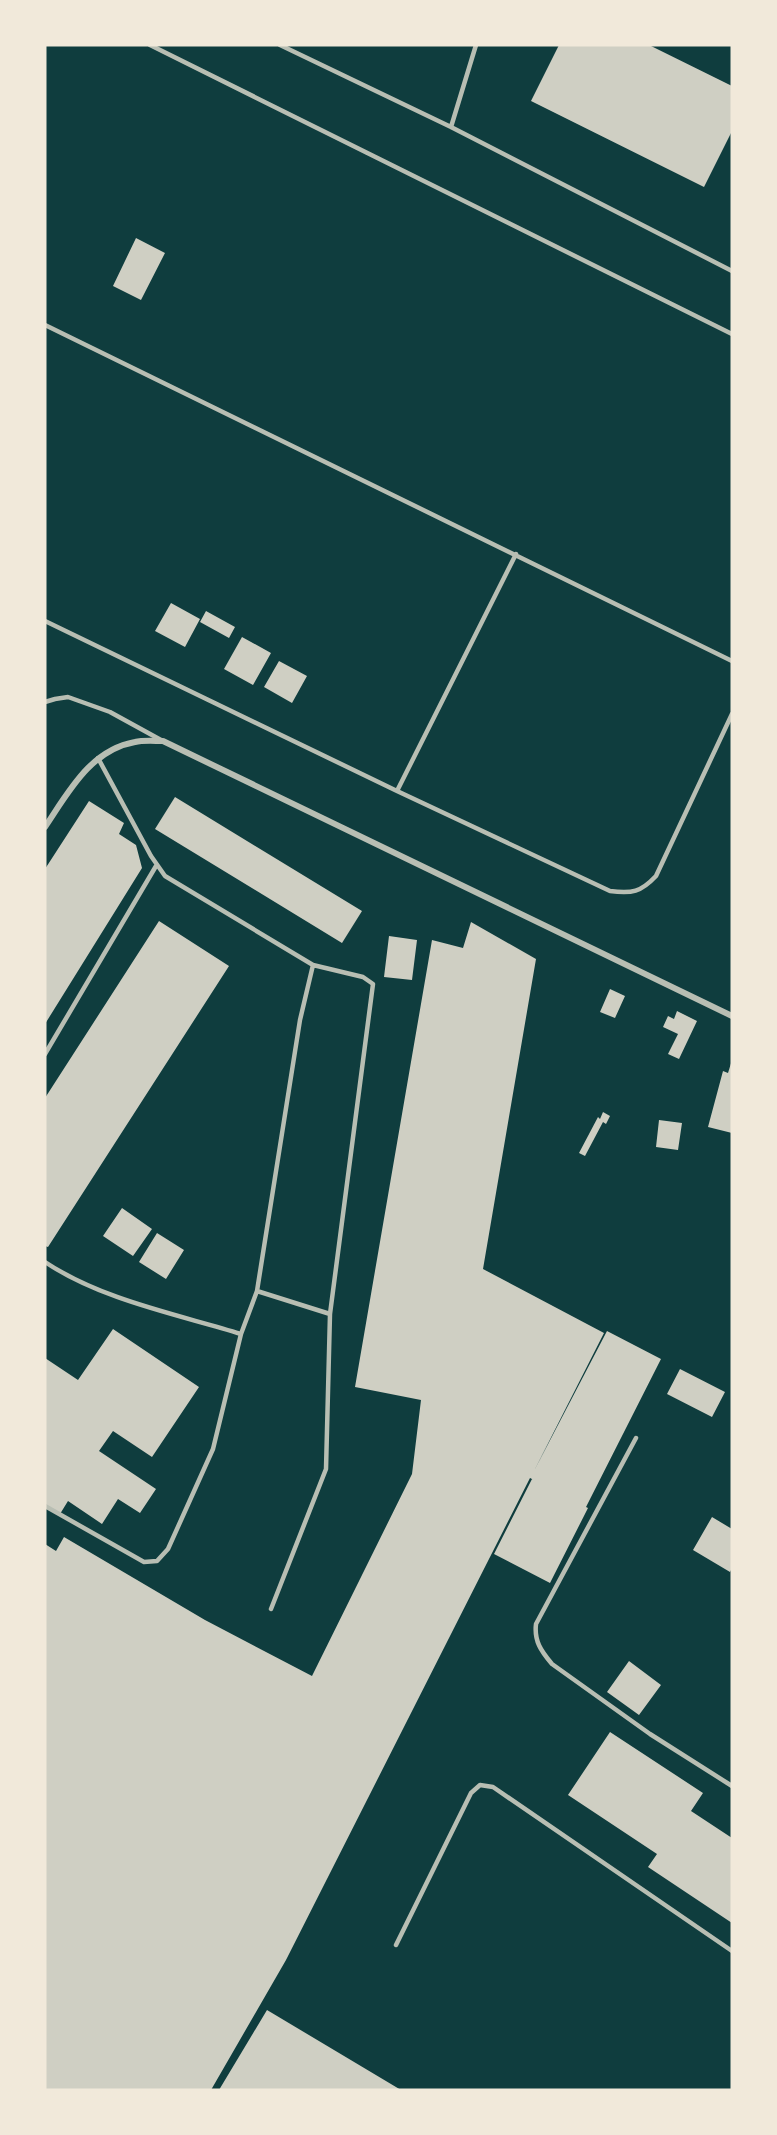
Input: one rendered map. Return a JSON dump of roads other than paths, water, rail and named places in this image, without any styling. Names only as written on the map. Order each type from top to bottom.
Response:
[{"type":"street","points":[[45,827],[81,775],[98,758],[116,748],[135,742],[163,741],[732,1016]]},
{"type":"lane","points":[[150,45],[732,334]]},
{"type":"lane","points":[[280,45],[451,128],[732,271]]},
{"type":"lane","points":[[451,128],[476,45]]},
{"type":"lane","points":[[45,325],[732,661]]},
{"type":"lane","points":[[398,791],[516,554]]},
{"type":"lane","points":[[45,621],[610,891],[629,894],[646,887],[656,876],[732,714]]},
{"type":"lane","points":[[45,702],[68,697],[110,712],[163,741]]},
{"type":"lane","points":[[98,758],[156,866],[165,876],[313,965],[363,977],[372,984],[330,1314],[326,1469],[271,1609]]},
{"type":"lane","points":[[45,1054],[156,866]]},
{"type":"lane","points":[[45,1506],[144,1562],[157,1561],[168,1549],[213,1449],[241,1334],[257,1291],[300,1020],[313,965]]},
{"type":"lane","points":[[45,1262],[98,1291],[241,1334]]},
{"type":"lane","points":[[257,1291],[330,1314]]},
{"type":"lane","points":[[636,1438],[536,1624],[534,1636],[540,1650],[552,1664],[650,1734],[732,1786]]},
{"type":"lane","points":[[396,1945],[471,1793],[480,1785],[493,1787],[732,1951]]}]
